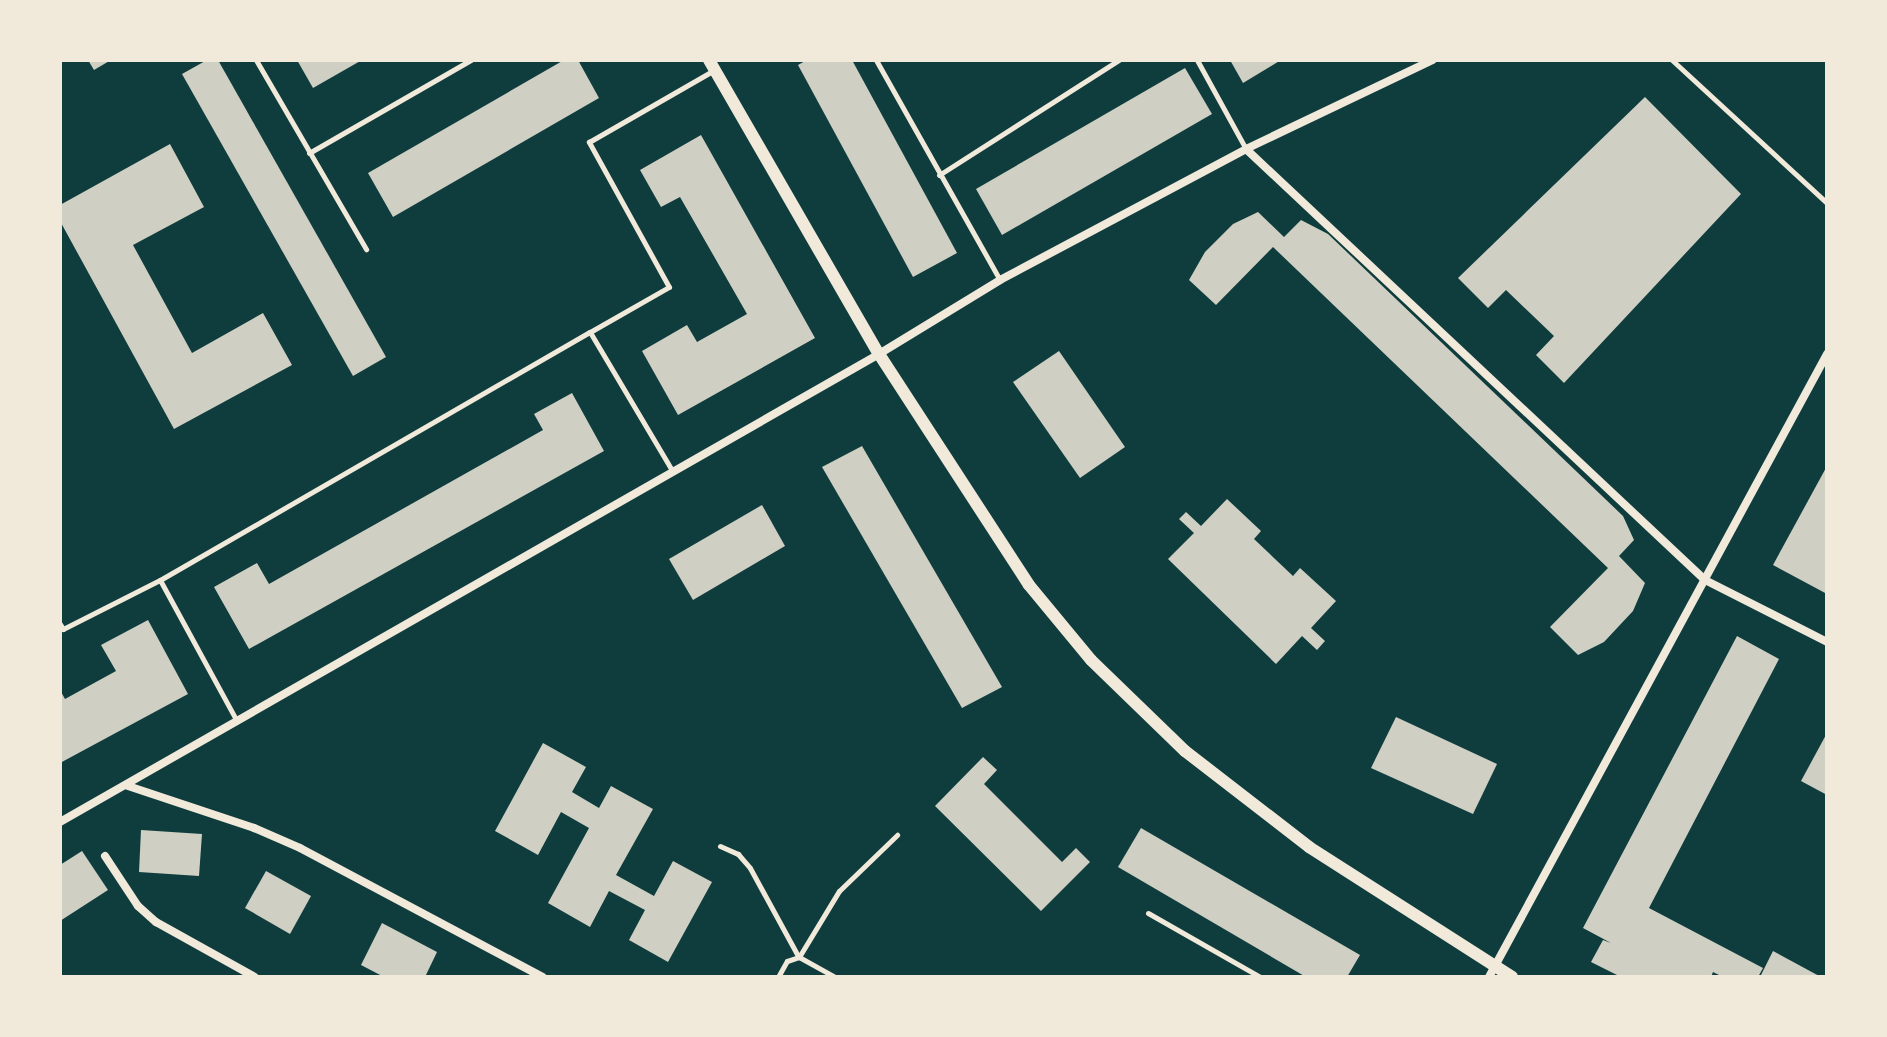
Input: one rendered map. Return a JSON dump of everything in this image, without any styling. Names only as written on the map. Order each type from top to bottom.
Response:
[{"type":"street","points":[[60,822],[128,786],[879,354],[1000,280],[1246,149],[1433,60]]},
{"type":"street","points":[[712,65],[879,354],[1029,585],[1091,660],[1185,751],[1309,847],[1492,972],[1512,977]]},
{"type":"street","points":[[1246,149],[1705,580],[1827,642]]},
{"type":"street","points":[[1492,972],[1827,354]]},
{"type":"street","points":[[128,786],[254,828],[300,848],[543,977]]},
{"type":"street","points":[[105,856],[138,906],[156,922],[255,977]]},
{"type":"lane","points":[[256,60],[366,249]]},
{"type":"lane","points":[[309,153],[471,60]]},
{"type":"lane","points":[[876,60],[1000,280]]},
{"type":"lane","points":[[939,175],[1119,60]]},
{"type":"lane","points":[[1197,60],[1246,149]]},
{"type":"lane","points":[[1672,60],[1827,203]]},
{"type":"lane","points":[[60,624],[63,629],[160,580],[669,287],[589,142],[712,65]]},
{"type":"lane","points":[[590,332],[673,472]]},
{"type":"lane","points":[[160,580],[238,722]]},
{"type":"lane","points":[[778,977],[787,961],[799,957],[839,891],[897,835]]},
{"type":"lane","points":[[720,846],[738,854],[750,868],[799,957],[835,977]]},
{"type":"lane","points":[[1148,913],[1260,977]]},
{"type":"building","points":[[88,60],[111,60],[94,70]]},
{"type":"building","points":[[207,60],[218,60],[386,357],[353,376],[182,74]]},
{"type":"building","points":[[297,60],[362,60],[313,88]]},
{"type":"building","points":[[564,60],[578,60],[599,98],[393,217],[368,173]]},
{"type":"building","points":[[807,60],[852,60],[957,253],[913,277],[798,65]]},
{"type":"building","points":[[1230,60],[1281,60],[1243,83]]},
{"type":"building","points":[[1185,68],[1212,114],[1002,235],[976,189]]},
{"type":"building","points":[[1645,97],[1741,194],[1564,383],[1536,355],[1554,336],[1506,290],[1488,308],[1458,278]]},
{"type":"building","points":[[701,135],[815,338],[678,415],[642,351],[687,325],[697,342],[747,314],[680,197],[661,207],[640,170]]},
{"type":"building","points":[[170,144],[204,207],[133,245],[192,353],[263,313],[292,365],[174,429],[60,221],[60,205]]},
{"type":"building","points":[[1258,212],[1284,237],[1301,220],[1328,234],[1623,516],[1634,540],[1619,556],[1645,583],[1633,611],[1604,642],[1578,655],[1550,627],[1608,568],[1273,247],[1216,305],[1189,280],[1205,252],[1233,224]]},
{"type":"building","points":[[1059,351],[1125,447],[1080,478],[1013,382]]},
{"type":"building","points":[[572,393],[604,451],[249,649],[214,587],[257,563],[269,584],[543,430],[534,414]]},
{"type":"building","points":[[862,446],[1002,687],[962,708],[822,467]]},
{"type":"building","points":[[1827,466],[1827,594],[1773,565]]},
{"type":"building","points":[[1227,499],[1261,531],[1254,539],[1293,576],[1300,568],[1336,601],[1311,628],[1325,641],[1317,650],[1302,636],[1276,664],[1168,559],[1194,533],[1179,519],[1186,512],[1201,526]]},
{"type":"building","points":[[762,505],[785,546],[693,600],[669,559]]},
{"type":"building","points":[[148,620],[188,694],[60,763],[60,690],[65,699],[116,671],[101,645]]},
{"type":"building","points":[[1737,636],[1779,659],[1649,908],[1763,968],[1758,977],[1723,977],[1713,972],[1711,977],[1621,977],[1591,962],[1603,940],[1611,943],[1583,928]]},
{"type":"building","points":[[1396,717],[1497,764],[1473,814],[1371,768]]},
{"type":"building","points":[[1827,733],[1827,795],[1801,781]]},
{"type":"building","points":[[543,743],[586,767],[572,792],[599,808],[611,786],[653,809],[616,875],[654,896],[673,861],[712,882],[668,962],[629,940],[645,910],[609,891],[590,927],[548,903],[589,828],[561,812],[538,855],[495,831]]},
{"type":"building","points":[[983,757],[997,770],[984,784],[1062,862],[1076,848],[1090,862],[1041,911],[935,806]]},
{"type":"building","points":[[1141,828],[1360,955],[1347,977],[1306,977],[1118,867]]},
{"type":"building","points":[[141,830],[202,834],[199,876],[139,872]]},
{"type":"building","points":[[82,851],[108,890],[60,921],[60,865]]},
{"type":"building","points":[[266,871],[311,896],[290,934],[245,908]]},
{"type":"building","points":[[382,923],[437,952],[425,977],[384,977],[361,965]]},
{"type":"building","points":[[1773,951],[1821,977],[1760,977]]}]
